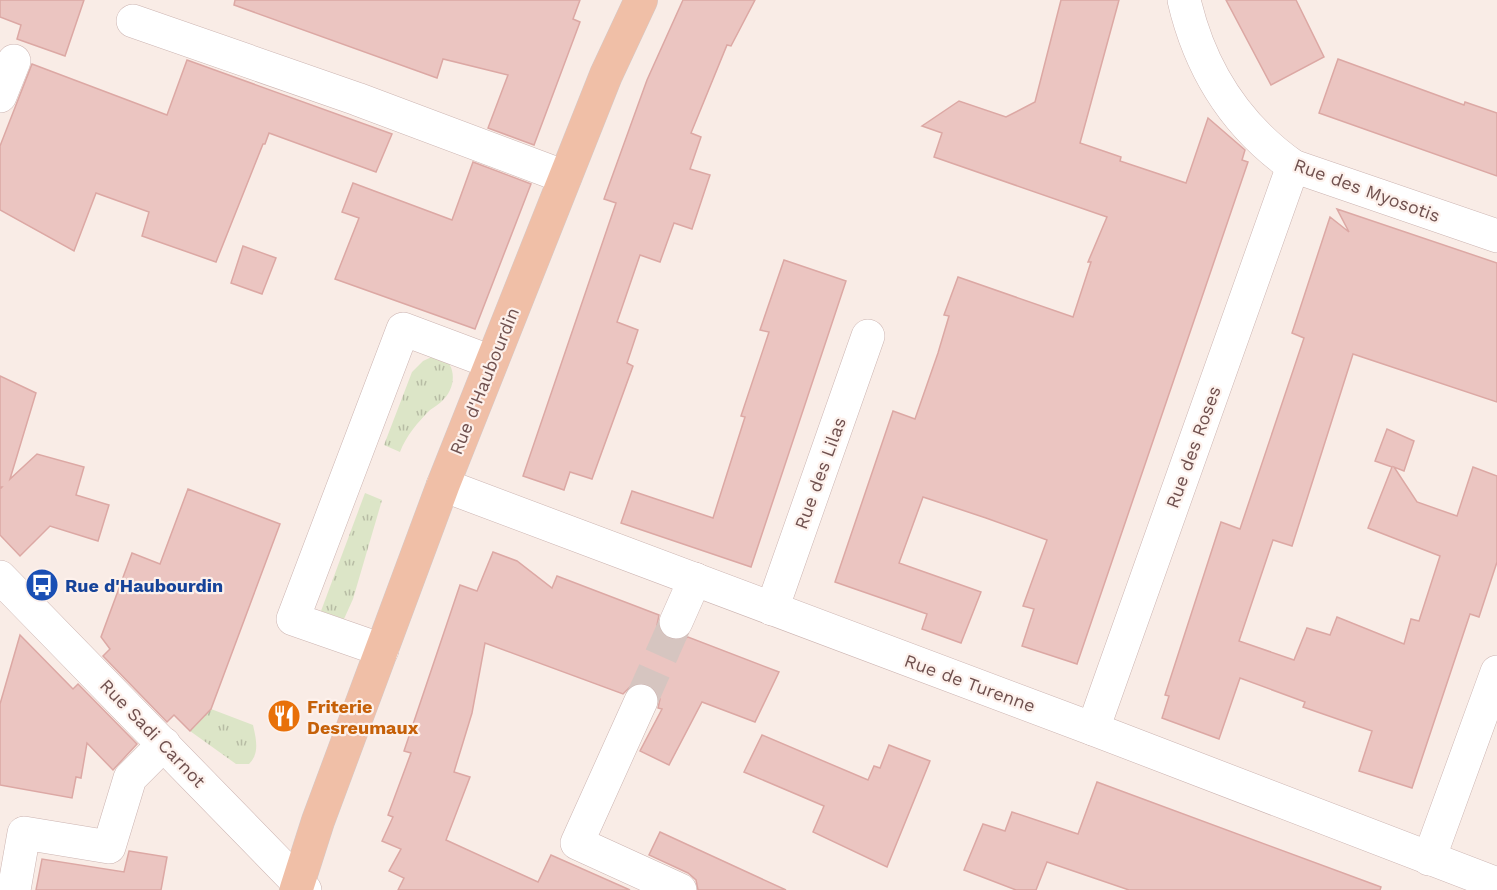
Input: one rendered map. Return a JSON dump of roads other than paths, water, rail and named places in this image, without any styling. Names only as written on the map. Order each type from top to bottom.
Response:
[{"type":"main road","name":"Rue d'Haubourdin","points":[[299,888],[318,821],[443,484],[606,75],[641,0]]},
{"type":"street","name":"Rue des Myosotis","points":[[1184,0],[1198,46],[1226,99],[1262,142],[1293,166],[1497,236]]},
{"type":"street","points":[[133,21],[347,95],[565,177]]},
{"type":"street","points":[[0,96],[14,61]]},
{"type":"street","name":"Rue des Roses","points":[[1093,729],[1293,166]]},
{"type":"street","points":[[382,650],[293,619],[297,608],[403,329],[491,362]]},
{"type":"street","name":"Rue des Lilas","points":[[772,609],[868,336]]},
{"type":"street","name":"Rue de Turenne","points":[[443,484],[1497,884]]},
{"type":"street","name":"Rue Sadi Carnot","points":[[0,577],[164,744],[299,888]]},
{"type":"street","points":[[676,622],[695,579]]},
{"type":"street","points":[[1429,859],[1497,672]]},
{"type":"street","points":[[641,701],[577,843],[680,890]]},
{"type":"street","points":[[14,890],[24,834],[109,847],[130,778],[164,744]]},
{"type":"tunnel","points":[[641,701],[676,622]]},
{"type":"place","name":"Rue d'Haubourdin","points":[[42,585]]},
{"type":"place","name":"Friterie Desreumaux","points":[[284,716]]}]
